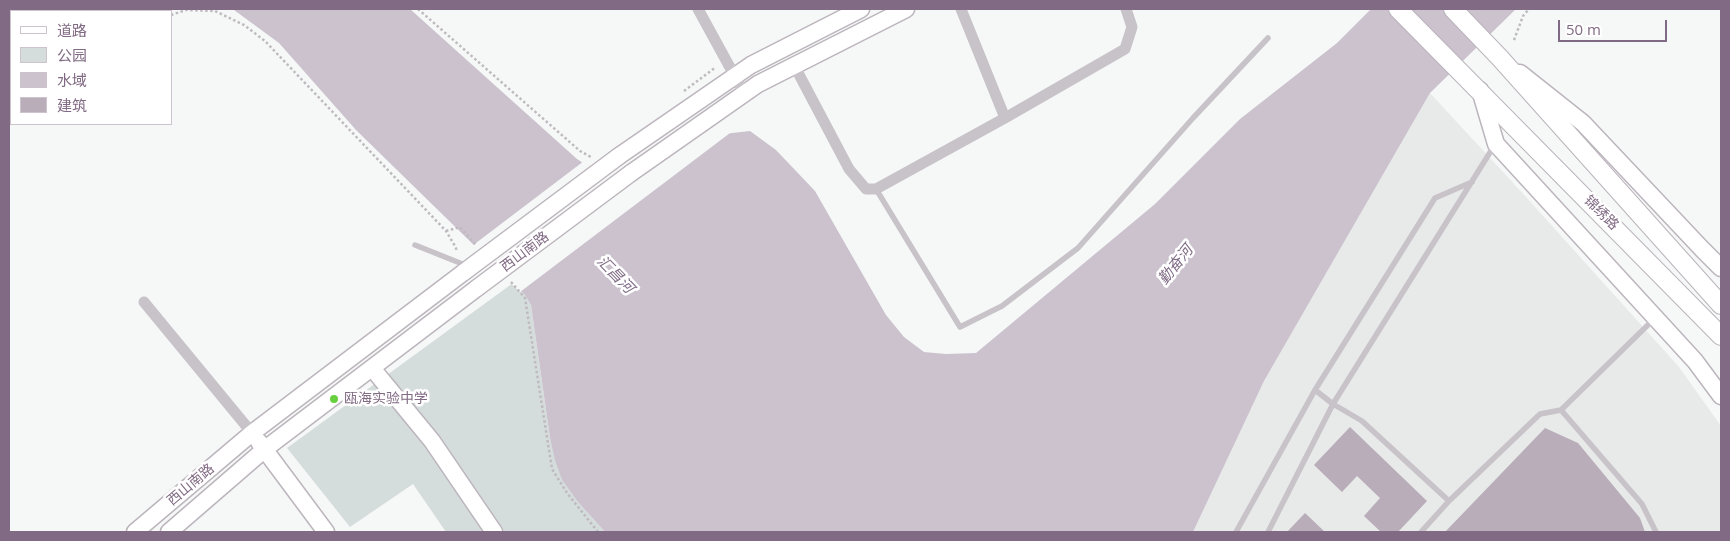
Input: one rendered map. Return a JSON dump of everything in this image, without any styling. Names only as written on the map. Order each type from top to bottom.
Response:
[{"type":"main road","name":"西山南路","points":[[135,532],[252,433],[462,267],[751,66],[861,9]]},
{"type":"main road","name":"西山南路","points":[[169,532],[265,449],[632,173],[758,84],[906,9]]},
{"type":"main road","name":"锦绣路","points":[[1398,9],[1721,336]]},
{"type":"main road","name":"锦绣路","points":[[1453,9],[1500,58],[1721,305]]},
{"type":"main road","points":[[1500,58],[1584,123],[1721,268]]},
{"type":"main road","points":[[1480,90],[1496,144],[1694,361],[1721,396]]},
{"type":"main road","points":[[372,368],[432,441],[494,532]]},
{"type":"main road","points":[[252,433],[326,532]]},
{"type":"street","points":[[698,9],[744,94]]},
{"type":"street","points":[[961,9],[1005,118]]},
{"type":"street","points":[[794,65],[849,169],[866,189],[876,189],[1125,49],[1132,28],[1126,9]]},
{"type":"street","points":[[144,302],[252,433]]},
{"type":"lane","points":[[876,189],[960,327],[1002,306],[1078,248],[1192,118],[1268,38]]},
{"type":"lane","points":[[1268,532],[1333,404],[1496,144]]},
{"type":"lane","points":[[1236,532],[1315,390],[1435,198],[1472,182]]},
{"type":"lane","points":[[415,245],[462,267]]},
{"type":"lane","points":[[1421,532],[1450,501],[1540,414],[1562,410],[1655,318]]},
{"type":"lane","points":[[1315,390],[1333,404],[1362,421],[1450,501]]},
{"type":"lane","points":[[1562,410],[1642,504],[1656,532]]},
{"type":"path","points":[[418,9],[580,151],[595,159]]},
{"type":"path","points":[[1514,40],[1523,16],[1529,9]]},
{"type":"path","points":[[172,15],[186,10],[215,11],[244,25],[265,41],[446,231],[455,246],[462,267]]},
{"type":"path","points":[[679,95],[725,60]]},
{"type":"path","points":[[446,231],[460,227],[480,248]]},
{"type":"path","points":[[506,277],[525,298],[552,469],[567,494],[598,532]]},
{"type":"shaded area","points":[[1430,93],[1679,367],[1721,426],[1721,532],[1193,532],[1264,381]]},
{"type":"green space","points":[[513,283],[525,295],[531,305],[550,438],[562,480],[577,501],[605,532],[446,532],[413,484],[350,527],[287,448]]},
{"type":"water","points":[[9,9],[169,9],[10,10],[9,60]]},
{"type":"water","points":[[230,9],[410,9],[577,159],[606,178],[629,182],[660,176],[723,134],[750,131],[776,150],[815,191],[886,315],[904,337],[924,352],[946,354],[976,353],[1155,204],[1240,119],[1337,43],[1371,9],[1516,9],[1430,93],[1264,381],[1193,532],[605,532],[577,501],[562,480],[555,460],[550,438],[531,305],[525,295],[356,130],[279,43]]},
{"type":"pier","points":[[734,130],[520,292],[472,246],[584,161],[607,175],[629,180],[659,173],[687,152],[722,132]]},
{"type":"building","points":[[1350,427],[1427,501],[1398,532],[1381,532],[1364,516],[1380,498],[1357,476],[1342,492],[1314,465]]},
{"type":"building","points":[[1545,428],[1578,443],[1640,518],[1645,532],[1445,532]]},
{"type":"building","points":[[1305,513],[1325,532],[1287,532]]},
{"type":"place","name":"瓯海实验中学","points":[[334,399]]},
{"type":"water label","name":"勤奋河","points":[[1176,265]]},
{"type":"water label","name":"汇昌河","points":[[615,275]]}]
